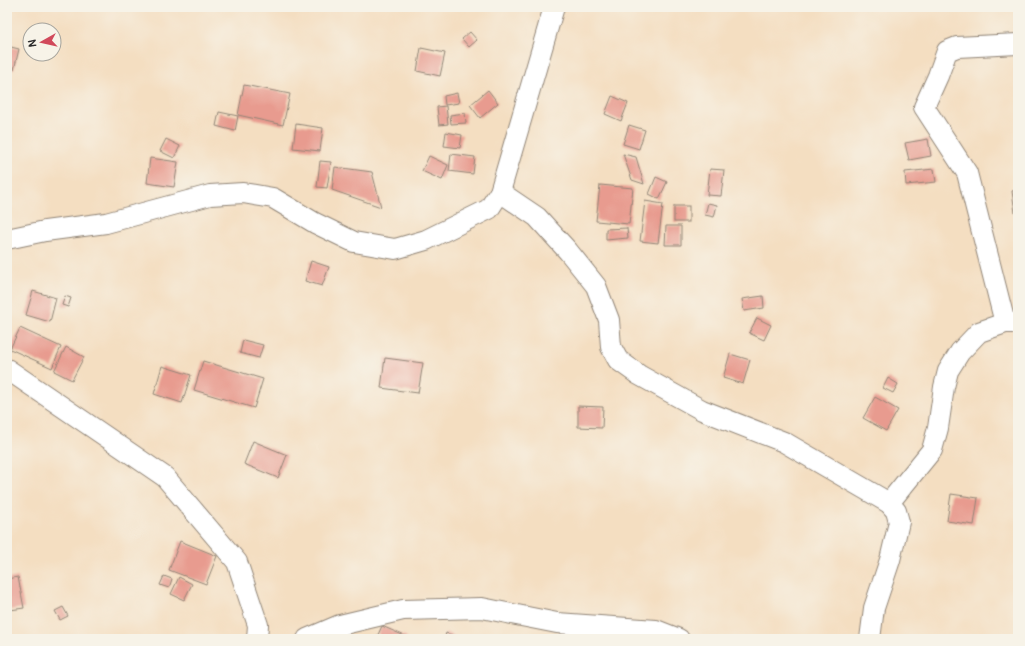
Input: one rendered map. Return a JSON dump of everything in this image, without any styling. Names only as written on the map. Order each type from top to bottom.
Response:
[{"type":"street","points":[[7,239],[45,231],[106,223],[210,195],[243,193],[273,198],[315,223],[354,242],[395,249],[426,240],[489,209],[500,192],[554,7]]},
{"type":"street","points":[[889,503],[932,450],[938,428],[948,371],[960,352],[979,332],[1011,323],[967,173],[924,107],[947,51],[957,47],[1018,44]]},
{"type":"street","points":[[500,192],[537,217],[568,251],[596,286],[609,320],[611,347],[618,360],[638,375],[702,410],[784,442],[889,503],[896,511],[899,522],[890,560],[874,608],[870,639]]},
{"type":"street","points":[[7,369],[165,477],[237,562],[258,625],[257,639]]},
{"type":"street","points":[[307,639],[340,625],[403,610],[482,608],[557,623],[656,630],[679,639]]},
{"type":"building","points":[[470,32],[477,40],[469,47],[462,39]]},
{"type":"building","points":[[7,46],[19,49],[14,70],[7,68]]},
{"type":"building","points":[[421,48],[445,53],[440,76],[417,71]]},
{"type":"building","points":[[244,85],[290,94],[283,125],[238,115]]},
{"type":"building","points":[[488,90],[498,103],[480,118],[470,105]]},
{"type":"building","points":[[457,93],[459,103],[445,105],[444,96]]},
{"type":"building","points":[[612,96],[628,103],[621,121],[605,114]]},
{"type":"building","points":[[446,106],[448,124],[439,125],[437,107]]},
{"type":"building","points":[[219,112],[238,116],[235,131],[216,126]]},
{"type":"building","points":[[465,113],[466,123],[451,124],[450,115]]},
{"type":"building","points":[[296,124],[323,128],[320,151],[293,148]]},
{"type":"building","points":[[629,125],[645,130],[639,149],[623,144]]},
{"type":"building","points":[[446,132],[462,135],[460,148],[444,146]]},
{"type":"building","points":[[166,139],[180,146],[174,158],[160,151]]},
{"type":"building","points":[[928,139],[931,156],[909,160],[905,143]]},
{"type":"building","points":[[451,154],[475,157],[473,174],[449,171]]},
{"type":"building","points":[[623,154],[636,157],[644,184],[632,180]]},
{"type":"building","points":[[429,156],[448,165],[442,180],[422,171]]},
{"type":"building","points":[[150,158],[178,162],[174,187],[147,183]]},
{"type":"building","points":[[320,161],[331,162],[327,188],[317,187]]},
{"type":"building","points":[[335,167],[372,172],[381,207],[332,190]]},
{"type":"building","points":[[710,169],[724,170],[721,196],[707,195]]},
{"type":"building","points":[[934,169],[936,182],[906,185],[905,172]]},
{"type":"building","points":[[656,177],[667,182],[659,199],[649,194]]},
{"type":"building","points":[[600,185],[633,188],[629,224],[596,221]]},
{"type":"building","points":[[1018,189],[1018,212],[1015,213],[1012,191]]},
{"type":"building","points":[[645,201],[663,204],[658,243],[640,241]]},
{"type":"building","points":[[708,203],[717,205],[714,217],[705,215]]},
{"type":"building","points":[[674,206],[689,206],[689,222],[674,222]]},
{"type":"building","points":[[666,226],[681,226],[681,245],[665,245]]},
{"type":"building","points":[[627,228],[628,238],[606,240],[606,229]]},
{"type":"building","points":[[311,261],[329,267],[322,286],[305,281]]},
{"type":"building","points":[[33,291],[56,298],[50,322],[26,315]]},
{"type":"building","points":[[65,296],[71,298],[68,307],[62,305]]},
{"type":"building","points":[[763,296],[764,308],[744,311],[742,299]]},
{"type":"building","points":[[757,318],[771,325],[764,340],[749,333]]},
{"type":"building","points":[[20,328],[61,347],[52,368],[10,349]]},
{"type":"building","points":[[243,340],[263,345],[259,358],[240,353]]},
{"type":"building","points":[[66,347],[84,357],[72,380],[54,371]]},
{"type":"building","points":[[730,354],[750,360],[743,384],[723,378]]},
{"type":"building","points":[[385,358],[423,363],[418,393],[381,388]]},
{"type":"building","points":[[203,361],[263,379],[254,408],[194,390]]},
{"type":"building","points":[[162,366],[191,375],[182,403],[154,394]]},
{"type":"building","points":[[888,378],[898,384],[893,393],[883,388]]},
{"type":"building","points":[[875,397],[898,410],[886,431],[863,418]]},
{"type":"building","points":[[578,406],[603,407],[602,428],[578,427]]},
{"type":"building","points":[[253,441],[287,455],[278,478],[244,464]]},
{"type":"building","points":[[951,494],[978,498],[974,525],[947,521]]},
{"type":"building","points":[[180,541],[217,556],[206,584],[169,570]]},
{"type":"building","points":[[164,576],[172,579],[169,588],[160,585]]},
{"type":"building","points":[[18,577],[24,608],[10,610],[7,579]]},
{"type":"building","points":[[179,577],[192,584],[184,600],[171,594]]},
{"type":"building","points":[[63,607],[68,616],[60,620],[55,611]]},
{"type":"building","points":[[382,626],[407,637],[406,639],[376,639]]},
{"type":"building","points":[[446,633],[462,639],[444,639]]}]
